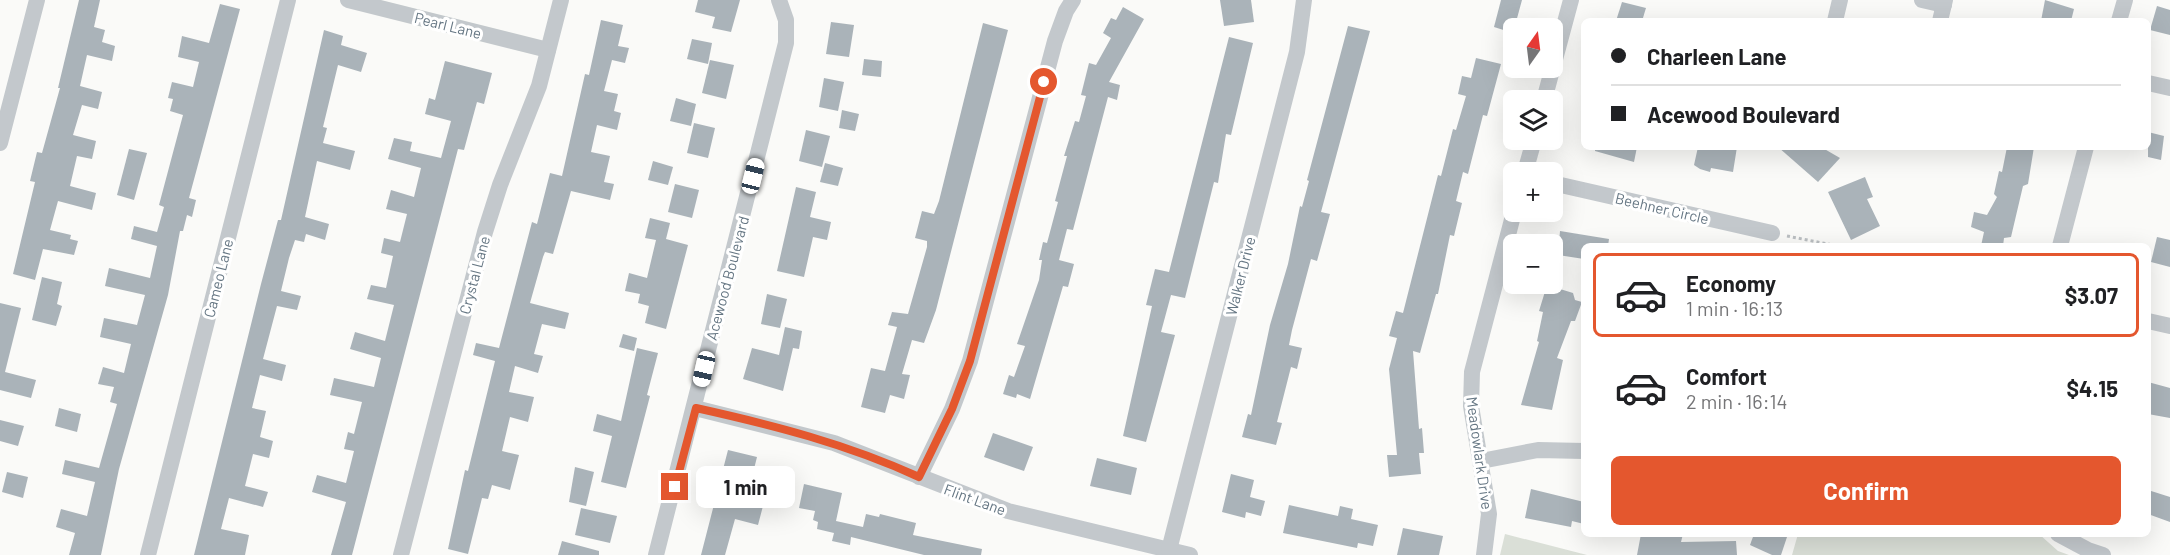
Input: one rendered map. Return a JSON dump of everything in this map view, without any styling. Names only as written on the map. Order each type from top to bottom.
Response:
[{"type":"street","points":[[0,143],[37,0]]},
{"type":"street","name":"Cameo Lane","points":[[148,555],[288,0]]},
{"type":"street","name":"Pearl Lane","points":[[348,0],[548,50]]},
{"type":"street","name":"Crystal Lane","points":[[401,555],[485,232],[500,185],[539,86],[561,0]]},
{"type":"street","name":"Acewood Boulevard","points":[[656,555],[696,408],[786,43],[786,20],[779,0]]},
{"type":"street","points":[[919,477],[952,409],[970,361],[1055,41],[1066,11],[1073,0]]},
{"type":"street","name":"Walker Drive","points":[[1169,550],[1297,52],[1304,0]]},
{"type":"street","points":[[1547,90],[1571,0]]},
{"type":"street","points":[[1836,18],[1839,0]]},
{"type":"street","points":[[1922,0],[1943,9]]},
{"type":"street","points":[[2120,18],[2125,0]]},
{"type":"street","points":[[2151,84],[2170,88]]},
{"type":"street","points":[[2061,243],[2085,150]]},
{"type":"street","name":"Beehner Circle","points":[[1563,186],[1772,233]]},
{"type":"street","name":"Meadowlark Drive","points":[[1484,555],[1489,514],[1471,406],[1472,372],[1511,222]]},
{"type":"street","points":[[2151,322],[2170,326]]},
{"type":"street","name":"Flint Lane","points":[[696,408],[834,443],[1008,511],[1190,555]]},
{"type":"street","points":[[1481,461],[1538,450],[1581,451]]},
{"type":"street","points":[[2064,537],[2103,555]]},
{"type":"path","points":[[1772,233],[1823,243]]},
{"type":"shaded area","points":[[1505,534],[1587,555],[1500,555]]},
{"type":"shaded area","points":[[1797,537],[2042,537],[2058,551],[2069,555],[1792,555]]},
{"type":"building","points":[[79,0],[100,0],[94,27],[105,30],[102,42],[115,46],[112,61],[87,55],[80,86],[102,92],[98,109],[82,105],[73,135],[96,141],[92,159],[77,156],[70,186],[96,193],[92,210],[58,201],[50,230],[71,235],[70,239],[78,241],[74,255],[43,249],[35,280],[13,274],[35,182],[30,181],[37,152],[42,153],[60,88],[58,88]]},
{"type":"building","points":[[698,0],[740,0],[731,32],[712,28],[715,17],[695,12]]},
{"type":"building","points":[[1220,0],[1251,0],[1254,22],[1224,26]]},
{"type":"building","points":[[1501,0],[1522,0],[1517,18],[1503,18],[1503,30],[1494,27]]},
{"type":"building","points":[[2045,0],[2074,9],[2072,18],[2042,18]]},
{"type":"building","points":[[1622,2],[1646,8],[1643,18],[1617,18]]},
{"type":"building","points":[[220,4],[240,9],[189,198],[196,200],[192,217],[187,215],[183,231],[180,231],[168,295],[119,469],[101,555],[69,555],[75,533],[56,527],[61,509],[87,516],[95,482],[62,474],[65,460],[99,468],[117,404],[110,402],[114,387],[98,384],[103,367],[124,373],[131,344],[100,337],[104,318],[137,325],[145,295],[105,286],[109,268],[150,278],[157,246],[131,239],[134,226],[157,232],[164,207],[159,205],[183,115],[170,111],[173,99],[168,98],[172,82],[193,87],[199,62],[178,57],[182,36],[209,43]]},
{"type":"building","points":[[2157,6],[2170,10],[2170,35],[2151,30]]},
{"type":"building","points":[[1123,7],[1144,19],[1109,82],[1120,85],[1117,100],[1108,97],[1073,230],[1067,229],[1059,260],[1074,264],[1068,287],[1063,286],[1030,399],[1017,394],[1016,398],[1003,394],[1009,375],[1014,377],[1025,346],[1017,344],[1039,280],[1042,260],[1039,260],[1043,242],[1047,243],[1058,202],[1055,201],[1067,156],[1064,156],[1075,121],[1079,122],[1086,96],[1081,95],[1089,63],[1096,65],[1111,38],[1103,33],[1111,18],[1116,20]]},
{"type":"building","points":[[601,20],[623,25],[618,46],[629,48],[625,63],[612,60],[604,91],[618,94],[614,111],[621,113],[617,130],[597,125],[591,152],[610,156],[604,182],[614,184],[610,200],[571,191],[553,254],[545,252],[530,303],[569,313],[565,329],[542,324],[534,354],[543,356],[538,373],[515,366],[509,392],[534,397],[528,422],[510,417],[502,451],[519,455],[510,490],[492,485],[488,499],[482,498],[468,554],[448,549],[465,470],[468,471],[495,361],[473,355],[476,343],[499,348],[532,222],[537,224],[550,173],[562,176],[585,74],[589,75]]},
{"type":"building","points":[[831,22],[854,25],[849,57],[826,54]]},
{"type":"building","points":[[983,23],[1008,30],[936,310],[924,343],[912,340],[902,374],[910,375],[904,399],[890,395],[885,413],[861,407],[871,368],[885,371],[897,327],[888,325],[892,312],[908,314],[927,247],[927,241],[915,238],[922,211],[934,214],[939,201]]},
{"type":"building","points":[[1348,26],[1370,31],[1321,212],[1330,214],[1317,261],[1311,259],[1292,330],[1289,345],[1302,348],[1297,369],[1291,367],[1277,422],[1282,423],[1276,445],[1242,437],[1248,414],[1251,415],[1270,325],[1288,264],[1300,206],[1302,207],[1309,181],[1307,180]]},
{"type":"building","points":[[324,30],[343,36],[341,45],[367,53],[361,72],[338,65],[323,127],[327,128],[323,143],[355,151],[350,170],[317,161],[305,217],[329,224],[325,240],[306,234],[304,242],[295,240],[289,258],[281,291],[301,296],[297,310],[277,306],[263,359],[286,365],[282,381],[260,375],[252,408],[266,411],[260,437],[273,441],[269,458],[253,454],[245,486],[268,492],[263,507],[229,498],[221,529],[249,535],[245,555],[194,555],[261,284],[278,220],[281,220]]},
{"type":"building","points":[[1229,37],[1253,43],[1231,135],[1226,134],[1218,183],[1214,182],[1185,298],[1171,295],[1161,332],[1175,335],[1146,442],[1123,436],[1152,306],[1146,305],[1155,269],[1169,272]]},
{"type":"building","points":[[692,39],[712,43],[708,64],[687,59]]},
{"type":"building","points":[[1476,58],[1501,64],[1487,116],[1483,115],[1468,174],[1463,172],[1456,201],[1462,203],[1454,236],[1450,235],[1438,294],[1436,294],[1420,353],[1413,351],[1419,429],[1422,428],[1424,453],[1419,453],[1421,474],[1389,477],[1387,455],[1397,455],[1389,369],[1397,338],[1389,336],[1396,311],[1403,313],[1438,175],[1441,176],[1453,129],[1456,130],[1466,96],[1458,94],[1462,76],[1471,78]]},
{"type":"building","points":[[864,59],[882,61],[881,77],[862,75]]},
{"type":"building","points":[[710,60],[734,65],[726,99],[702,93]]},
{"type":"building","points":[[445,61],[492,73],[484,104],[477,102],[464,150],[458,149],[352,555],[331,555],[346,502],[312,492],[317,475],[346,483],[354,451],[344,449],[348,432],[354,434],[362,402],[330,395],[334,378],[374,387],[381,358],[350,349],[355,332],[385,341],[394,305],[367,299],[371,285],[386,288],[393,256],[381,253],[384,238],[400,242],[407,214],[386,209],[391,190],[414,197],[421,168],[388,159],[394,138],[412,142],[410,151],[441,158],[451,121],[425,114],[429,98],[435,100]]},
{"type":"building","points":[[824,78],[844,82],[838,111],[819,107]]},
{"type":"building","points":[[676,98],[696,104],[691,126],[670,121]]},
{"type":"building","points":[[842,110],[859,114],[855,131],[839,128]]},
{"type":"building","points":[[694,123],[715,128],[708,158],[687,153]]},
{"type":"building","points":[[806,130],[830,136],[822,167],[799,161]]},
{"type":"building","points":[[2151,133],[2164,136],[2161,160],[2148,157],[2148,150],[2151,150]]},
{"type":"building","points":[[129,149],[147,153],[134,200],[117,195]]},
{"type":"building","points":[[1595,150],[1636,150],[1634,162]]},
{"type":"building","points":[[1697,150],[1737,150],[1733,172],[1711,168],[1710,172],[1694,165]]},
{"type":"building","points":[[1781,150],[1826,150],[1840,158],[1818,182]]},
{"type":"building","points":[[2006,150],[2034,150],[2028,184],[2023,186],[2011,237],[2004,238],[2003,243],[1982,243],[1984,232],[1971,227],[1974,212],[1987,215],[1997,197],[1994,194],[1999,171],[2002,172]]},
{"type":"building","points":[[653,161],[673,167],[668,185],[648,180]]},
{"type":"building","points":[[825,163],[843,168],[838,186],[820,182]]},
{"type":"building","points":[[1865,177],[1873,197],[1867,199],[1880,226],[1851,240],[1828,192]]},
{"type":"building","points":[[675,184],[699,190],[692,218],[668,212]]},
{"type":"building","points":[[796,187],[816,192],[810,217],[831,222],[827,240],[813,237],[804,277],[777,271]]},
{"type":"building","points":[[650,218],[670,223],[666,239],[688,245],[666,329],[645,323],[649,306],[638,303],[640,294],[625,291],[629,273],[647,278],[656,240],[645,238]]},
{"type":"building","points":[[1560,231],[1609,239],[1608,243],[1581,243],[1581,259],[1563,256],[1563,234],[1560,234]]},
{"type":"building","points":[[2157,237],[2170,240],[2170,267],[2151,262]]},
{"type":"building","points":[[42,277],[62,282],[57,304],[62,306],[56,326],[32,320]]},
{"type":"building","points":[[1563,290],[1573,293],[1575,300],[1581,302],[1575,321],[1571,321],[1557,358],[1563,360],[1552,410],[1521,405],[1539,342],[1537,341],[1543,312],[1539,311],[1544,294],[1563,294]]},
{"type":"building","points":[[767,294],[787,299],[780,328],[761,324]]},
{"type":"building","points":[[0,303],[21,308],[5,372],[36,380],[31,398],[0,390]]},
{"type":"building","points":[[785,327],[802,331],[799,349],[793,348],[783,391],[743,379],[752,348],[779,355]]},
{"type":"building","points":[[623,334],[637,338],[634,351],[619,347]]},
{"type":"building","points":[[637,348],[658,353],[647,395],[650,396],[626,488],[601,482],[612,436],[593,431],[597,414],[621,421]]},
{"type":"building","points":[[2151,383],[2170,388],[2170,418],[2151,415]]},
{"type":"building","points":[[59,408],[81,414],[77,432],[55,426]]},
{"type":"building","points":[[0,420],[24,426],[18,446],[0,441]]},
{"type":"building","points":[[993,433],[1033,447],[1024,471],[984,457]]},
{"type":"building","points":[[728,450],[757,457],[746,501],[763,506],[758,525],[735,519],[725,555],[701,555]]},
{"type":"building","points":[[1097,458],[1137,468],[1131,495],[1090,486]]},
{"type":"building","points":[[575,467],[594,472],[586,506],[569,502]]},
{"type":"building","points":[[7,472],[28,477],[23,498],[2,492]]},
{"type":"building","points":[[1231,474],[1254,480],[1250,497],[1265,501],[1261,516],[1246,512],[1245,518],[1222,512]]},
{"type":"building","points":[[804,484],[842,493],[836,521],[863,527],[866,514],[879,517],[880,514],[916,523],[913,535],[982,549],[981,555],[924,555],[851,537],[850,545],[832,541],[834,533],[817,529],[818,522],[813,520],[815,511],[799,508]]},
{"type":"building","points":[[1531,489],[1581,501],[1581,523],[1572,521],[1571,527],[1525,518]]},
{"type":"building","points":[[2151,491],[2170,497],[2170,522],[2151,515]]},
{"type":"building","points":[[1289,505],[1338,516],[1340,506],[1353,509],[1351,519],[1378,525],[1373,546],[1358,543],[1357,548],[1283,533]]},
{"type":"building","points":[[581,508],[617,516],[610,543],[575,535]]},
{"type":"building","points":[[1403,528],[1443,536],[1439,555],[1397,555]]},
{"type":"building","points":[[1640,537],[1682,537],[1681,542],[1736,541],[1737,555],[1637,555]]},
{"type":"building","points":[[1753,537],[1787,537],[1781,555],[1772,555],[1750,545]]},
{"type":"building","points":[[562,541],[599,551],[599,555],[558,555]]},
{"type":"route","points":[[675,487],[696,408],[764,423],[834,443],[877,458],[919,477],[952,409],[970,361],[1044,82]]}]
